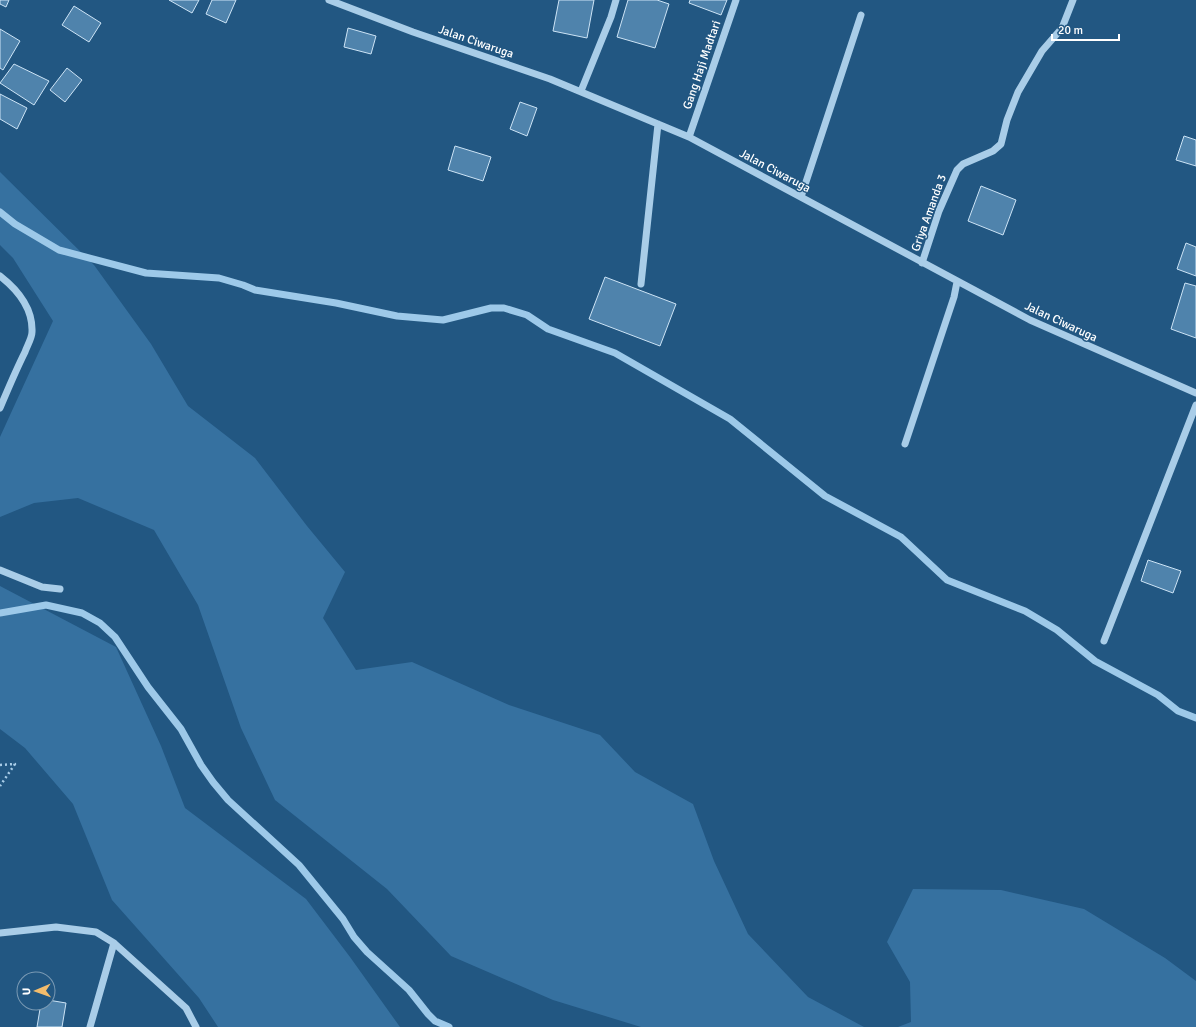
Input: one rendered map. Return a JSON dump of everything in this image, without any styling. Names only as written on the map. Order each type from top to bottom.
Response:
[{"type":"street","name":"Jalan Ciwaruga","points":[[329,0],[413,32],[550,79],[689,137],[1030,320],[1196,393]]},
{"type":"street","points":[[581,91],[611,18],[616,0]]},
{"type":"street","name":"Gang Haji Madtari","points":[[689,137],[736,0]]},
{"type":"street","name":"Griya Amanda 3","points":[[922,263],[939,211],[957,170],[963,164],[993,151],[1001,144],[1007,120],[1018,92],[1042,52],[1062,28],[1073,0]]},
{"type":"street","points":[[801,197],[861,15]]},
{"type":"street","points":[[641,284],[658,124]]},
{"type":"street","points":[[0,276],[10,283],[21,295],[27,307],[33,334],[0,408]]},
{"type":"street","points":[[905,444],[954,296],[957,282]]},
{"type":"street","points":[[1104,641],[1196,405]]},
{"type":"street","points":[[0,570],[42,587],[60,589]]},
{"type":"street","points":[[0,933],[56,927],[96,932],[114,942],[186,1008],[196,1027]]},
{"type":"street","points":[[90,1027],[114,942]]},
{"type":"path","points":[[0,765],[15,764],[0,786]]},
{"type":"shaded area","points":[[0,172],[94,265],[151,344],[188,406],[255,458],[307,526],[345,572],[323,618],[356,670],[412,662],[509,705],[600,735],[635,772],[693,804],[714,861],[748,934],[808,997],[864,1027],[641,1027],[553,1000],[451,956],[387,889],[275,800],[241,728],[198,605],[154,530],[78,498],[34,503],[0,517],[0,437],[53,321],[13,258],[0,245]]},
{"type":"shaded area","points":[[0,586],[116,647],[161,746],[185,808],[306,899],[400,1027],[218,1027],[199,998],[112,900],[73,804],[25,748],[0,729]]},
{"type":"shaded area","points":[[913,889],[1001,890],[1084,909],[1165,958],[1196,981],[1196,1027],[898,1027],[911,1022],[910,982],[887,942]]},
{"type":"building","points":[[0,0],[9,0],[6,7],[0,4]]},
{"type":"building","points":[[169,0],[199,0],[192,13]]},
{"type":"building","points":[[212,0],[236,0],[226,23],[206,14]]},
{"type":"building","points":[[559,0],[594,0],[587,38],[553,31]]},
{"type":"building","points":[[628,0],[657,0],[669,4],[655,48],[617,37]]},
{"type":"building","points":[[690,0],[727,0],[721,15],[689,3]]},
{"type":"building","points":[[74,6],[101,23],[89,42],[62,25]]},
{"type":"building","points":[[348,28],[376,36],[371,54],[344,47]]},
{"type":"building","points":[[0,29],[20,41],[3,70],[0,68]]},
{"type":"building","points":[[14,64],[49,81],[34,105],[0,83]]},
{"type":"building","points":[[67,68],[82,80],[65,102],[50,90]]},
{"type":"building","points":[[0,94],[27,108],[17,129],[0,119]]},
{"type":"building","points":[[520,102],[537,108],[527,136],[510,129]]},
{"type":"building","points":[[1184,136],[1196,140],[1196,166],[1176,160]]},
{"type":"building","points":[[455,146],[491,157],[483,181],[448,170]]},
{"type":"building","points":[[981,186],[1016,200],[1003,235],[968,221]]},
{"type":"building","points":[[1186,243],[1196,247],[1196,276],[1177,269]]},
{"type":"building","points":[[605,277],[676,304],[660,346],[589,319]]},
{"type":"building","points":[[1185,283],[1196,286],[1196,338],[1171,329]]},
{"type":"building","points":[[1148,560],[1181,571],[1173,593],[1141,581]]},
{"type":"building","points":[[56,1001],[66,1003],[62,1027],[37,1027],[40,1011],[56,1011]]},
{"type":"waterway","points":[[0,212],[15,224],[59,250],[146,273],[219,278],[255,290],[336,303],[397,316],[443,320],[491,308],[504,308],[527,315],[548,329],[615,353],[730,419],[825,496],[901,537],[947,580],[1025,611],[1057,630],[1095,661],[1158,695],[1178,711],[1196,718]]},
{"type":"waterway","points":[[0,613],[46,605],[82,613],[100,623],[115,637],[148,687],[181,729],[201,765],[228,800],[299,865],[343,919],[354,937],[367,952],[409,990],[435,1021],[449,1027]]}]
